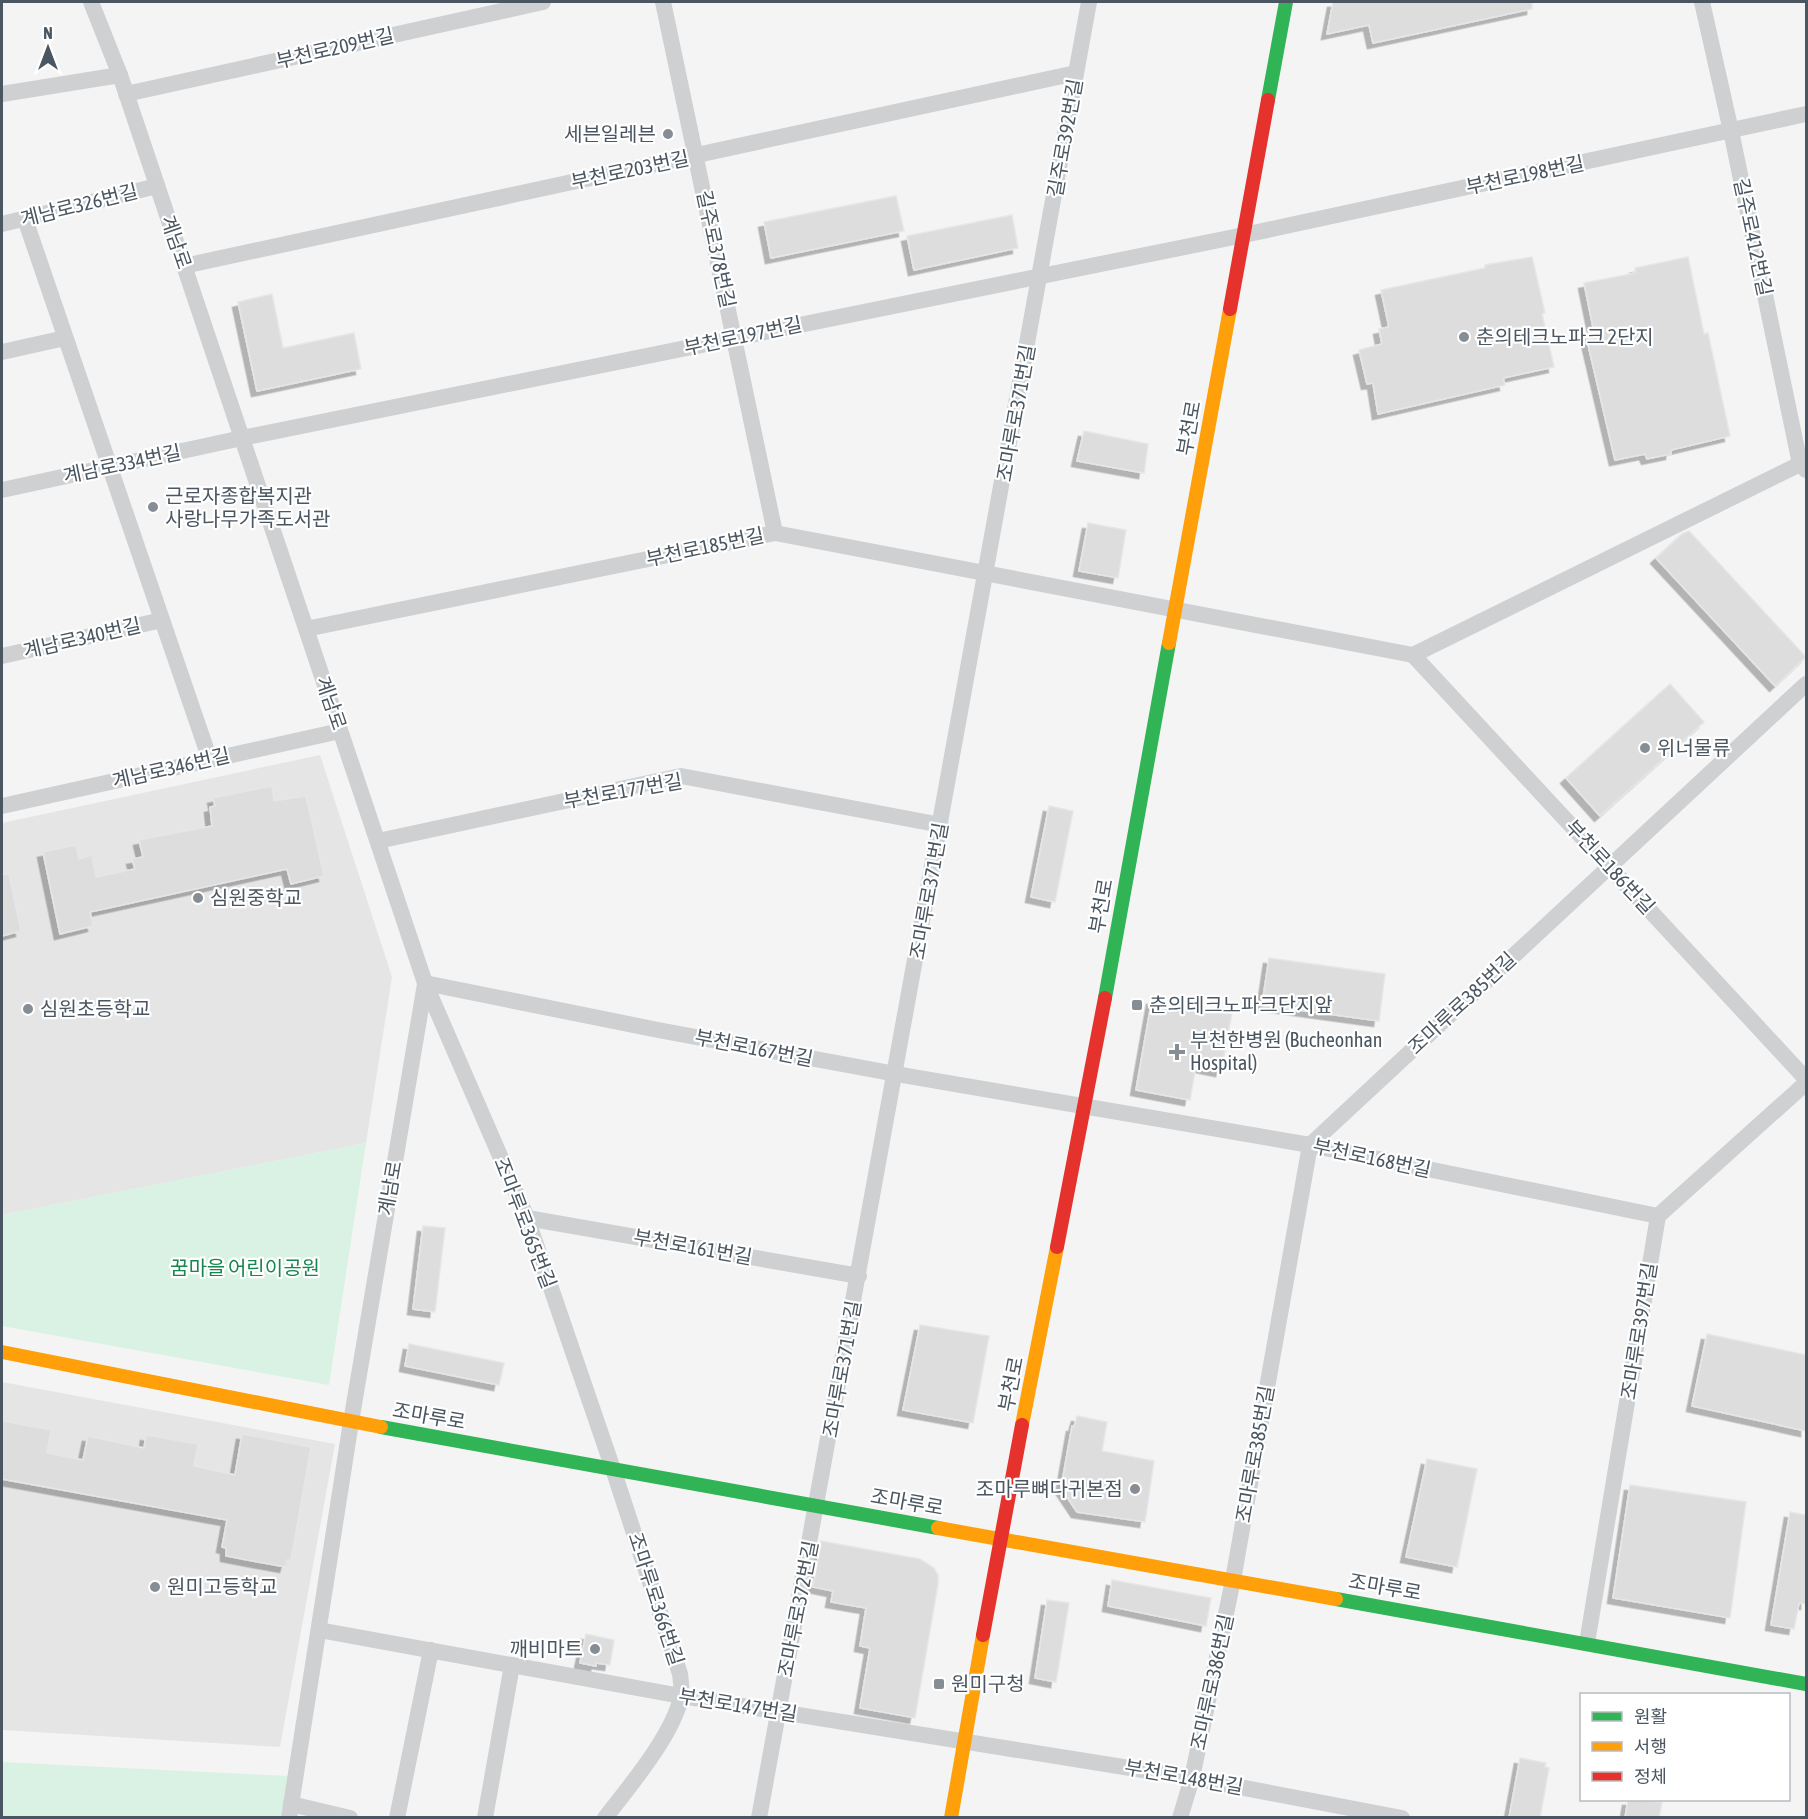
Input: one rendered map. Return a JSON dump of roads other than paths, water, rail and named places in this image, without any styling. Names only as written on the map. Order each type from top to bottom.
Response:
[{"type":"main road","name":"부천로","points":[[951,1818],[1000,1539],[1084,1106],[1286,2]]},
{"type":"main road","name":"조마루로","points":[[2,1352],[351,1422],[1806,1684]]},
{"type":"street","name":"계남로","points":[[91,2],[120,75],[425,983],[351,1422],[290,1811]]},
{"type":"street","name":"부천로209번길","points":[[126,94],[543,2]]},
{"type":"street","name":"길주로378번길","points":[[663,2],[775,532]]},
{"type":"street","name":"길주로392번길","points":[[1041,275],[1089,2]]},
{"type":"street","name":"길주로412번길","points":[[1702,2],[1803,467]]},
{"type":"street","name":"부천로203번길","points":[[184,266],[1076,73]]},
{"type":"street","points":[[2,94],[120,75]]},
{"type":"street","name":"부천로198번길","points":[[1244,235],[1806,114]]},
{"type":"street","name":"계남로326번길","points":[[2,224],[157,186]]},
{"type":"street","points":[[25,219],[210,760]]},
{"type":"street","name":"부천로197번길","points":[[242,438],[1244,235]]},
{"type":"street","name":"조마루로371번길","points":[[817,1506],[1041,275]]},
{"type":"street","points":[[2,352],[65,338]]},
{"type":"street","name":"계남로334번길","points":[[2,490],[242,438]]},
{"type":"street","points":[[1175,610],[1413,655],[1803,467]]},
{"type":"street","name":"부천로185번길","points":[[306,629],[775,532],[1175,610]]},
{"type":"street","name":"계남로340번길","points":[[2,656],[162,620]]},
{"type":"street","name":"부천로186번길","points":[[1413,655],[1806,1081]]},
{"type":"street","name":"조마루로385번길","points":[[1233,1580],[1310,1145],[1806,684]]},
{"type":"street","name":"계남로346번길","points":[[2,806],[340,731]]},
{"type":"street","name":"부천로177번길","points":[[378,842],[681,776],[941,825]]},
{"type":"street","name":"부천로167번길","points":[[425,983],[658,1030],[1084,1106]]},
{"type":"street","name":"조마루로365번길","points":[[425,983],[527,1218],[614,1469]]},
{"type":"street","points":[[1658,1216],[1806,1081]]},
{"type":"street","name":"부천로168번길","points":[[1084,1106],[1310,1145],[1658,1216]]},
{"type":"street","name":"조마루로397번길","points":[[1587,1643],[1658,1216]]},
{"type":"street","name":"부천로161번길","points":[[527,1218],[859,1276]]},
{"type":"street","name":"조마루로366번길","points":[[605,1818],[650,1757],[672,1722],[681,1696],[680,1674],[614,1469]]},
{"type":"street","name":"조마루로372번길","points":[[759,1818],[817,1506]]},
{"type":"street","name":"조마루로386번길","points":[[1180,1818],[1192,1778],[1233,1580]]},
{"type":"street","name":"부천로147번길","points":[[319,1630],[681,1696],[964,1741]]},
{"type":"street","points":[[397,1818],[431,1650]]},
{"type":"street","points":[[484,1818],[512,1665]]},
{"type":"street","name":"부천로148번길","points":[[964,1741],[1192,1778],[1402,1818]]},
{"type":"street","points":[[290,1811],[350,1818]]},
{"type":"place","name":"세븐일레븐","points":[[668,134]]},
{"type":"place","name":"춘의테크노파크 2단지","points":[[1464,337]]},
{"type":"place","name":"근로자종합복지관 사랑나무가족도서관","points":[[153,507]]},
{"type":"place","name":"위너물류","points":[[1645,748]]},
{"type":"place","name":"심원중학교","points":[[198,898]]},
{"type":"place","name":"춘의테크노파크단지앞","points":[[1137,1005]]},
{"type":"place","name":"심원초등학교","points":[[28,1009]]},
{"type":"place","name":"부천한병원 (Bucheonhan Hospital)","points":[[1177,1052]]},
{"type":"place","name":"조마루뼈다귀본점","points":[[1135,1489]]},
{"type":"place","name":"원미고등학교","points":[[155,1587]]},
{"type":"place","name":"깨비마트","points":[[595,1649]]},
{"type":"place","name":"원미구청","points":[[939,1684]]},
{"type":"park label","name":"꿈마을 어린이공원","points":[[245,1268]]}]
